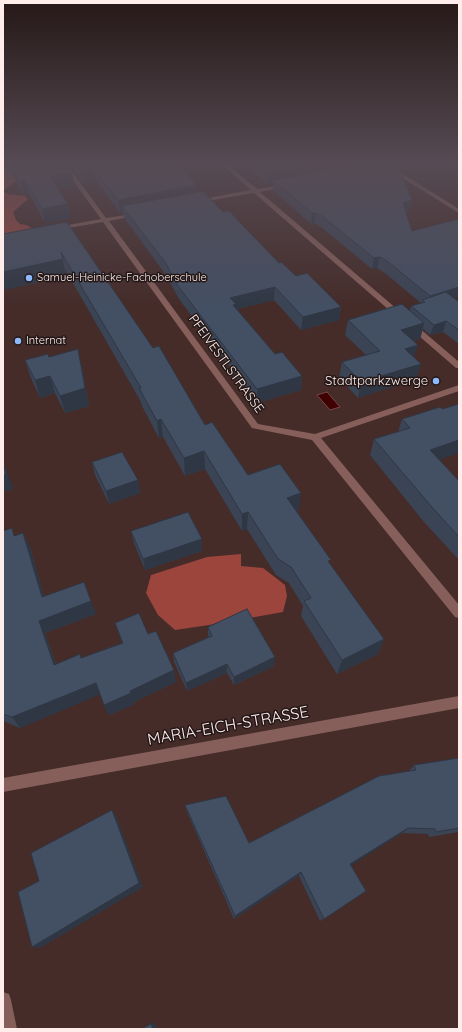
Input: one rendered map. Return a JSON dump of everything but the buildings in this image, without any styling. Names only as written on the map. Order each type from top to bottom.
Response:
[{"type":"street","name":"PFEIVESTLSTRASSE","points":[[96,211],[256,426],[315,437]]},
{"type":"street","points":[[279,211],[459,366]]},
{"type":"street","points":[[48,231],[145,212]]},
{"type":"street","points":[[459,388],[315,437],[459,613]]},
{"type":"street","name":"MARIA-EICH-STRASSE","points":[[3,785],[459,702]]},
{"type":"street","points":[[3,1000],[8,1029]]},
{"type":"shaded area","points":[[3,211],[14,211],[16,220],[20,224],[32,228],[25,232],[3,236]]},
{"type":"shaded area","points":[[327,392],[340,407],[330,410],[317,395]]},
{"type":"shaded area","points":[[241,554],[241,566],[263,568],[285,585],[287,596],[283,612],[175,630],[158,615],[146,593],[151,575],[207,557]]},
{"type":"place","name":"Samuel-Heinicke-Fachoberschule","points":[[29,278]]},
{"type":"place","name":"Internat","points":[[18,341]]},
{"type":"place","name":"Stadtparkzwerge","points":[[436,381]]}]
